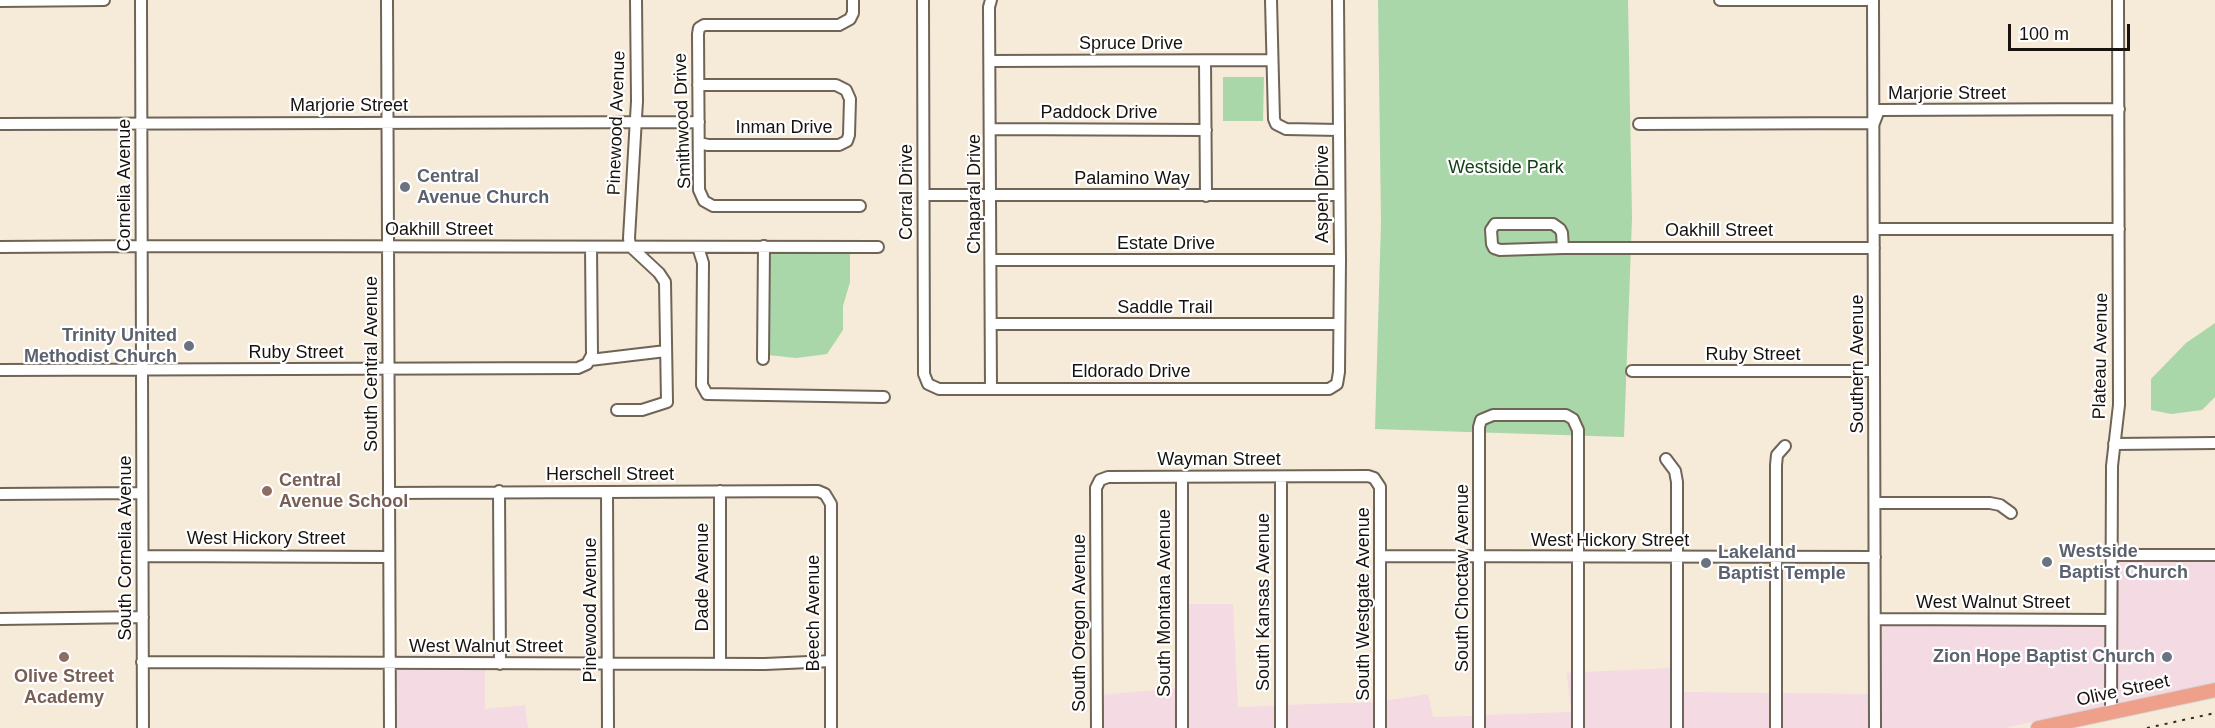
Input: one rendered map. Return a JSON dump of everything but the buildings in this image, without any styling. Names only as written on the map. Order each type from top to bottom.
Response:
[{"type":"main road","name":"Olive Street","points":[[2038,728],[2215,690]]},
{"type":"street","points":[[0,1],[104,0]]},
{"type":"street","name":"Cornelia Avenue","points":[[141,0],[142,369]]},
{"type":"street","name":"South Central Avenue","points":[[387,0],[390,728]]},
{"type":"street","name":"Pinewood Avenue","points":[[630,246],[636,122],[636,0]]},
{"type":"street","name":"Smithwood Drive","points":[[853,0],[850,19],[839,25],[704,25],[699,28],[700,195],[704,201],[713,206],[860,206]]},
{"type":"street","name":"Corral Drive","points":[[923,0],[924,374],[928,384]]},
{"type":"street","name":"Chaparal Drive","points":[[991,0],[989,7],[991,389]]},
{"type":"street","points":[[1271,0],[1271,60],[1276,124],[1286,129],[1339,130]]},
{"type":"street","name":"Aspen Drive","points":[[1335,386],[1339,379],[1340,260],[1338,0]]},
{"type":"street","points":[[1720,0],[1867,0]]},
{"type":"street","name":"Southern Avenue","points":[[1873,0],[1875,728]]},
{"type":"street","name":"Plateau Avenue","points":[[2111,712],[2112,466],[2119,405],[2118,0]]},
{"type":"street","name":"Spruce Drive","points":[[991,61],[1271,60]]},
{"type":"street","points":[[1205,61],[1206,196]]},
{"type":"street","name":"Inman Drive","points":[[698,85],[836,85],[846,90],[850,99],[849,135],[847,141],[839,145],[708,145],[699,143]]},
{"type":"street","name":"Marjorie Street","points":[[1639,124],[1874,123],[1879,110],[2119,110]]},
{"type":"street","name":"Marjorie Street","points":[[0,124],[699,122]]},
{"type":"street","name":"Paddock Drive","points":[[991,129],[1206,130]]},
{"type":"street","name":"Palamino Way","points":[[924,195],[1339,195]]},
{"type":"street","name":"Oakhill Street","points":[[1563,248],[1562,233],[1553,224],[1495,224],[1491,230],[1492,244],[1496,249],[1874,248]]},
{"type":"street","points":[[1874,229],[2119,229]]},
{"type":"street","name":"Oakhill Street","points":[[0,248],[141,246],[878,247]]},
{"type":"street","points":[[617,410],[642,410],[667,402],[665,282],[659,273],[630,246]]},
{"type":"street","points":[[764,246],[764,359]]},
{"type":"street","points":[[590,360],[592,355],[591,247]]},
{"type":"street","points":[[698,247],[703,263],[702,385],[707,394],[884,397]]},
{"type":"street","name":"Estate Drive","points":[[992,260],[1340,260]]},
{"type":"street","name":"Saddle Trail","points":[[992,324],[1339,324]]},
{"type":"street","name":"Ruby Street","points":[[0,370],[578,368],[590,360],[666,351]]},
{"type":"street","name":"South Cornelia Avenue","points":[[142,369],[143,728]]},
{"type":"street","name":"Ruby Street","points":[[1632,371],[1874,371]]},
{"type":"street","name":"Eldorado Drive","points":[[928,384],[939,389],[1329,389],[1335,386]]},
{"type":"street","name":"South Choctaw Avenue","points":[[1479,728],[1479,428],[1481,420],[1493,415],[1566,415],[1573,419],[1578,435],[1578,556]]},
{"type":"street","points":[[2114,444],[2215,443]]},
{"type":"street","points":[[1776,728],[1776,465],[1777,455],[1785,446]]},
{"type":"street","points":[[1666,459],[1676,471],[1677,482],[1677,728]]},
{"type":"street","name":"Wayman Street","points":[[1096,518],[1096,488],[1097,483],[1104,478],[1368,476],[1377,481]]},
{"type":"street","name":"South Montana Avenue","points":[[1182,477],[1182,728]]},
{"type":"street","name":"South Kansas Avenue","points":[[1281,477],[1281,728]]},
{"type":"street","name":"South Westgate Avenue","points":[[1377,481],[1380,487],[1380,728]]},
{"type":"street","points":[[499,491],[500,664]]},
{"type":"street","name":"Dade Avenue","points":[[720,491],[720,662]]},
{"type":"street","name":"Herschell Street","points":[[389,493],[818,491],[829,499]]},
{"type":"street","name":"Pinewood Avenue","points":[[607,492],[608,728]]},
{"type":"street","points":[[0,494],[142,493]]},
{"type":"street","name":"Beech Avenue","points":[[829,499],[831,504],[831,728]]},
{"type":"street","points":[[1875,503],[1990,503],[2000,505],[2011,513]]},
{"type":"street","name":"South Oregon Avenue","points":[[1096,518],[1097,728]]},
{"type":"street","points":[[2112,555],[2215,555]]},
{"type":"street","name":"West Hickory Street","points":[[143,556],[389,557]]},
{"type":"street","name":"West Hickory Street","points":[[1380,556],[1875,557]]},
{"type":"street","points":[[1578,556],[1578,728]]},
{"type":"street","points":[[0,619],[143,617]]},
{"type":"street","name":"West Walnut Street","points":[[1875,620],[2111,620]]},
{"type":"street","name":"West Walnut Street","points":[[142,662],[500,664],[720,662],[765,664],[831,661]]},
{"type":"shaded area","points":[[2116,560],[2215,560],[2215,683],[2115,704]]},
{"type":"shaded area","points":[[1186,604],[1233,604],[1238,707],[1277,706],[1277,728],[1187,728]]},
{"type":"shaded area","points":[[1867,615],[1871,615],[1871,728],[1780,728],[1780,693],[1868,694]]},
{"type":"shaded area","points":[[1879,624],[2107,625],[2107,706],[2004,728],[1879,728]]},
{"type":"shaded area","points":[[394,668],[485,668],[485,709],[525,705],[528,728],[394,728]]},
{"type":"shaded area","points":[[1673,668],[1673,728],[1582,728],[1582,672]]},
{"type":"shaded area","points":[[1574,672],[1574,728],[1484,728],[1484,715],[1571,712],[1567,673]]},
{"type":"shaded area","points":[[1178,688],[1178,728],[1101,728],[1101,695]]},
{"type":"shaded area","points":[[1682,692],[1772,693],[1772,728],[1682,728]]},
{"type":"shaded area","points":[[1428,694],[1433,717],[1475,716],[1475,728],[1384,728],[1384,701]]},
{"type":"shaded area","points":[[1376,702],[1376,728],[1285,728],[1285,705]]},
{"type":"green space","name":"Westside Park","points":[[1378,0],[1628,0],[1632,218],[1624,437],[1375,429],[1381,222]]},
{"type":"green space","points":[[1223,77],[1264,77],[1263,121],[1223,121]]},
{"type":"green space","points":[[769,251],[850,251],[850,282],[843,306],[843,330],[827,354],[796,358],[768,355]]},
{"type":"green space","points":[[2215,323],[2215,397],[2202,410],[2171,414],[2151,410],[2151,379],[2186,343]]},
{"type":"railway","points":[[2147,728],[2215,713]]},
{"type":"place","name":"Central Avenue Church","points":[[405,187]]},
{"type":"place","name":"Trinity United Methodist Church","points":[[189,346]]},
{"type":"place","name":"Central Avenue School","points":[[267,491]]},
{"type":"place","name":"Westside Baptist Church","points":[[2047,562]]},
{"type":"place","name":"Lakeland Baptist Temple","points":[[1706,563]]},
{"type":"place","name":"Olive Street Academy","points":[[64,657]]},
{"type":"place","name":"Zion Hope Baptist Church","points":[[2167,657]]}]
